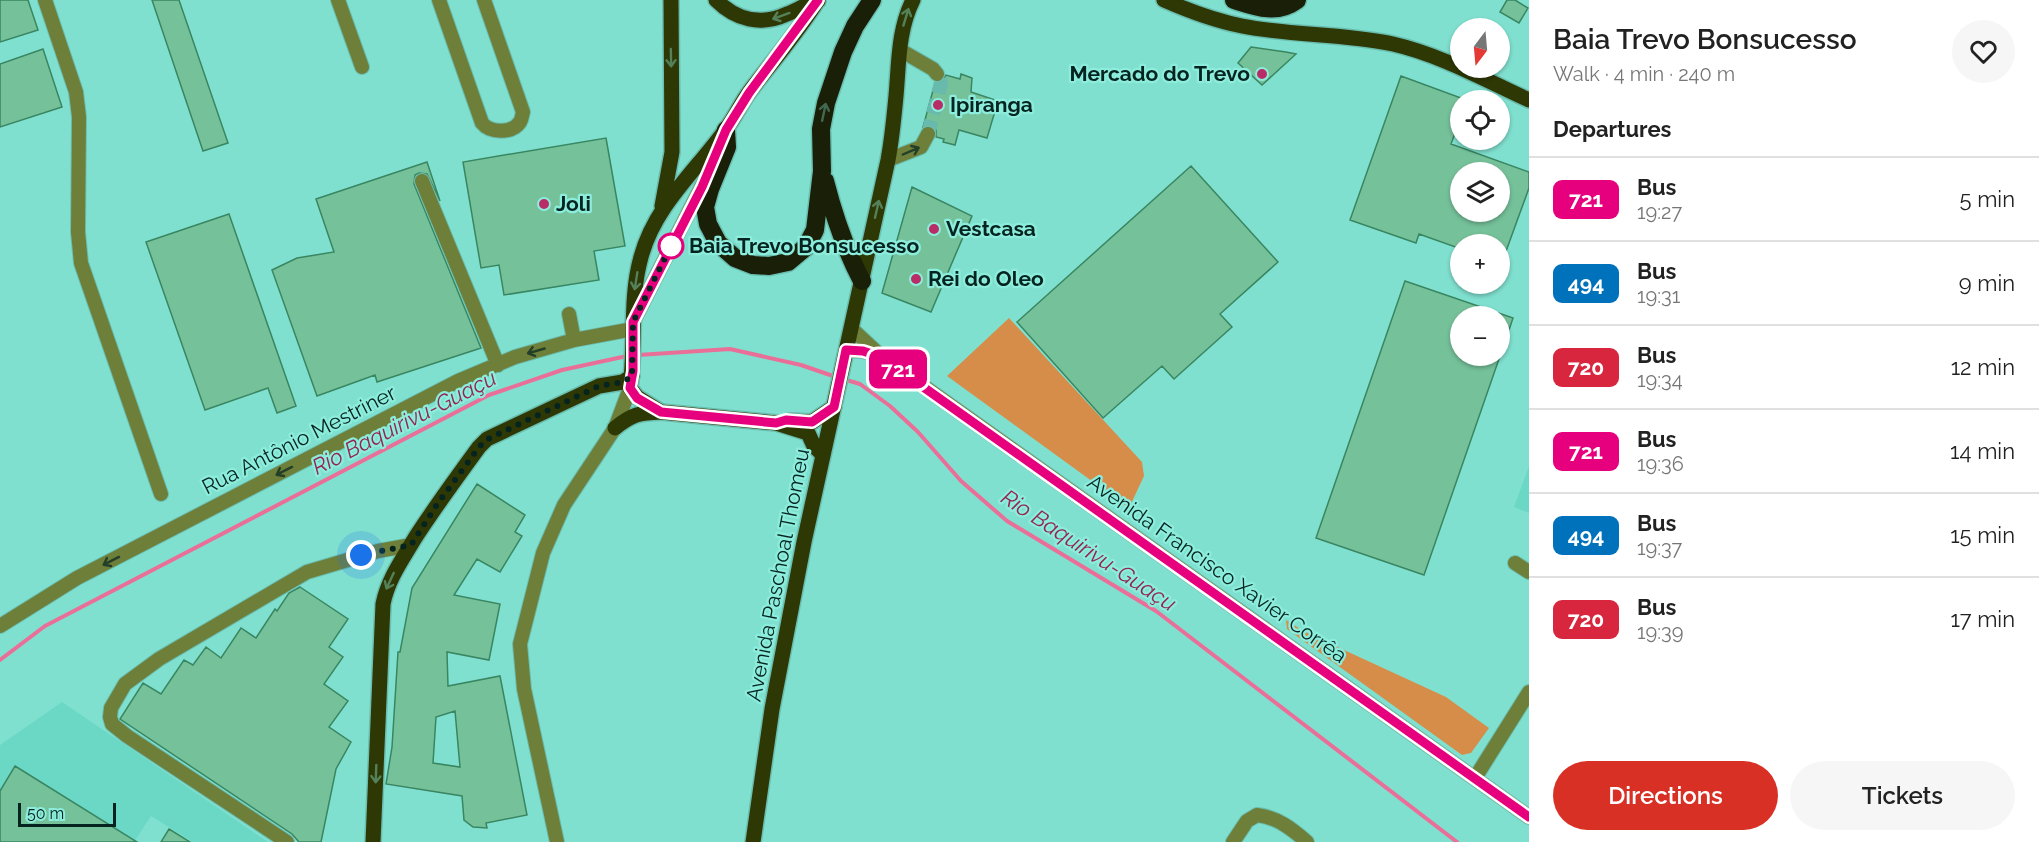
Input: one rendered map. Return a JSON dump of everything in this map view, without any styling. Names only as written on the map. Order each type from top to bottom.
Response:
[{"type":"highway","points":[[726,130],[727,147],[705,207],[708,224],[718,243],[735,258],[753,265],[769,266],[788,262],[806,247],[816,230],[822,171],[821,129],[826,104],[843,52],[855,26],[872,0]]},
{"type":"highway","points":[[1234,0],[1273,10],[1290,5],[1297,0]]},
{"type":"highway","points":[[822,171],[837,225],[862,282]]},
{"type":"main road","points":[[662,209],[672,152],[671,0]]},
{"type":"main road","points":[[716,0],[724,8],[743,18],[756,21],[785,15],[804,4],[818,1]]},
{"type":"main road","name":"Avenida Paschoal Thomeu","points":[[753,842],[772,709],[804,542],[888,160],[894,124],[900,50],[907,12],[913,0]]},
{"type":"main road","points":[[1164,0],[1204,16],[1243,26],[1392,44],[1425,53],[1529,100]]},
{"type":"main road","points":[[661,412],[637,398],[631,378],[632,309],[640,257],[662,209],[726,130],[749,93],[818,1]]},
{"type":"main road","points":[[373,842],[383,604],[386,589],[393,574],[454,481],[479,447],[488,439],[599,386],[623,382],[631,378]]},
{"type":"main road","points":[[776,423],[786,420],[812,422],[835,403]]},
{"type":"main road","points":[[615,428],[628,417],[640,413],[661,412],[776,423],[808,433],[814,446],[823,455]]},
{"type":"street","points":[[45,0],[76,92],[79,117],[78,232],[81,263],[161,494]]},
{"type":"street","points":[[338,0],[362,67]]},
{"type":"street","points":[[439,0],[482,123],[487,129],[495,131],[511,129],[520,122],[523,112],[484,0]]},
{"type":"street","points":[[900,50],[938,74]]},
{"type":"street","points":[[633,325],[702,187],[726,130]]},
{"type":"street","points":[[888,160],[921,147],[928,134]]},
{"type":"street","points":[[422,181],[498,364]]},
{"type":"street","points":[[569,314],[574,340]]},
{"type":"street","name":"Rua Antônio Mestriner","points":[[0,626],[87,573],[458,381],[515,357],[633,325]]},
{"type":"street","name":"Avenida Francisco Xavier Corrêa","points":[[851,328],[881,357],[1529,817]]},
{"type":"street","name":"Avenida Francisco Xavier Corrêa","points":[[846,350],[863,351],[881,357]]},
{"type":"street","points":[[557,842],[524,689],[520,644],[543,553],[564,505],[615,428],[631,378]]},
{"type":"street","points":[[286,842],[127,736],[112,724],[111,708],[126,684],[159,659],[307,572],[378,550],[411,545]]},
{"type":"street","points":[[1515,563],[1529,572]]},
{"type":"street","points":[[1474,778],[1529,692]]},
{"type":"street","points":[[1233,842],[1250,818],[1257,815],[1266,816],[1285,824],[1307,842]]},
{"type":"shaded area","points":[[1009,318],[1142,462],[1144,476],[1129,508],[947,376]]},
{"type":"shaded area","points":[[1529,466],[1529,513],[1514,507]]},
{"type":"shaded area","points":[[1286,620],[1305,632],[1446,697],[1489,728],[1471,753],[1462,755],[1287,629]]},
{"type":"shaded area","points":[[62,702],[268,842],[193,842],[151,816],[134,842],[0,842],[0,745]]},
{"type":"building","points":[[0,0],[28,0],[38,30],[0,42]]},
{"type":"building","points":[[152,0],[179,0],[228,143],[203,151]]},
{"type":"building","points":[[1507,0],[1515,0],[1528,8],[1519,23],[1500,12]]},
{"type":"building","name":"Mercado do Trevo","points":[[1251,47],[1296,54],[1262,85],[1238,63]]},
{"type":"building","points":[[43,49],[62,107],[0,127],[0,64]]},
{"type":"building","points":[[961,74],[972,78],[971,92],[998,101],[987,138],[959,130],[955,145],[943,142],[944,139],[936,137],[936,130],[933,126],[923,127],[935,83],[942,81],[946,75],[960,79]]},
{"type":"building","points":[[1401,76],[1450,94],[1450,150],[1468,150],[1501,162],[1450,162],[1450,222],[1510,222],[1510,165],[1529,172],[1529,188],[1510,240],[1510,234],[1450,234],[1450,245],[1419,234],[1416,243],[1350,220]]},
{"type":"building","name":"Joli","points":[[606,138],[625,246],[594,251],[599,280],[504,295],[499,265],[481,268],[463,162]]},
{"type":"building","points":[[427,162],[440,201],[427,174],[415,175],[414,184],[481,348],[377,382],[375,375],[317,396],[272,270],[297,258],[334,252],[316,199]]},
{"type":"building","points":[[1191,166],[1278,262],[1220,314],[1232,327],[1174,379],[1162,366],[1103,418],[1017,322]]},
{"type":"building","points":[[912,187],[972,216],[931,312],[882,293]]},
{"type":"building","points":[[229,214],[296,406],[277,413],[268,388],[205,410],[146,242]]},
{"type":"building","points":[[1405,281],[1478,306],[1450,306],[1450,366],[1497,366],[1424,575],[1316,538]]},
{"type":"building","points":[[477,484],[525,515],[515,532],[522,536],[500,572],[477,559],[454,595],[500,604],[489,660],[447,652],[448,686],[500,676],[527,815],[486,823],[487,828],[473,827],[464,820],[462,796],[386,784],[392,747],[398,652],[400,652],[412,588]],"holes":[[[455,711],[460,767],[433,763],[436,717]]]},
{"type":"building","points":[[300,587],[348,619],[329,647],[343,657],[324,684],[348,701],[329,727],[351,742],[336,769],[321,842],[299,842],[292,834],[120,719],[143,683],[161,694],[184,660],[193,665],[206,647],[221,658],[241,628],[256,638],[275,609],[277,611],[289,593]]},
{"type":"building","points":[[15,766],[137,842],[0,842],[0,791]]},
{"type":"building","points":[[169,829],[190,842],[161,842]]},
{"type":"waterway","name":"Rio Baquirivu-Guaçu","points":[[638,355],[730,349],[801,365],[836,377]]},
{"type":"waterway","name":"Rio Baquirivu-Guaçu","points":[[0,660],[45,626],[489,395],[562,370],[627,356]]},
{"type":"waterway","name":"Rio Baquirivu-Guaçu","points":[[843,379],[860,384],[890,406],[918,432],[961,481],[1007,521],[1156,611],[1457,842]]},
{"type":"tunnel","points":[[928,134],[941,83],[937,74]]},
{"type":"bus line","name":"721","points":[[818,0],[749,93],[726,130],[702,187],[633,322],[633,371],[630,388],[637,398],[661,412],[776,423],[786,420],[812,422],[834,407],[846,350],[863,351],[881,357],[1529,817]]},
{"type":"place","name":"Mercado do Trevo","points":[[1262,74]]},
{"type":"place","name":"Ipiranga","points":[[938,105]]},
{"type":"place","name":"Joli","points":[[544,204]]},
{"type":"place","name":"Vestcasa","points":[[934,229]]},
{"type":"place","name":"Baia Trevo Bonsucesso","points":[[671,246]]},
{"type":"place","name":"Rei do Oleo","points":[[916,279]]},
{"type":"route","points":[[361,555],[411,545],[436,506],[479,447],[488,439],[599,386],[623,382],[632,376],[633,322],[671,246]]}]
